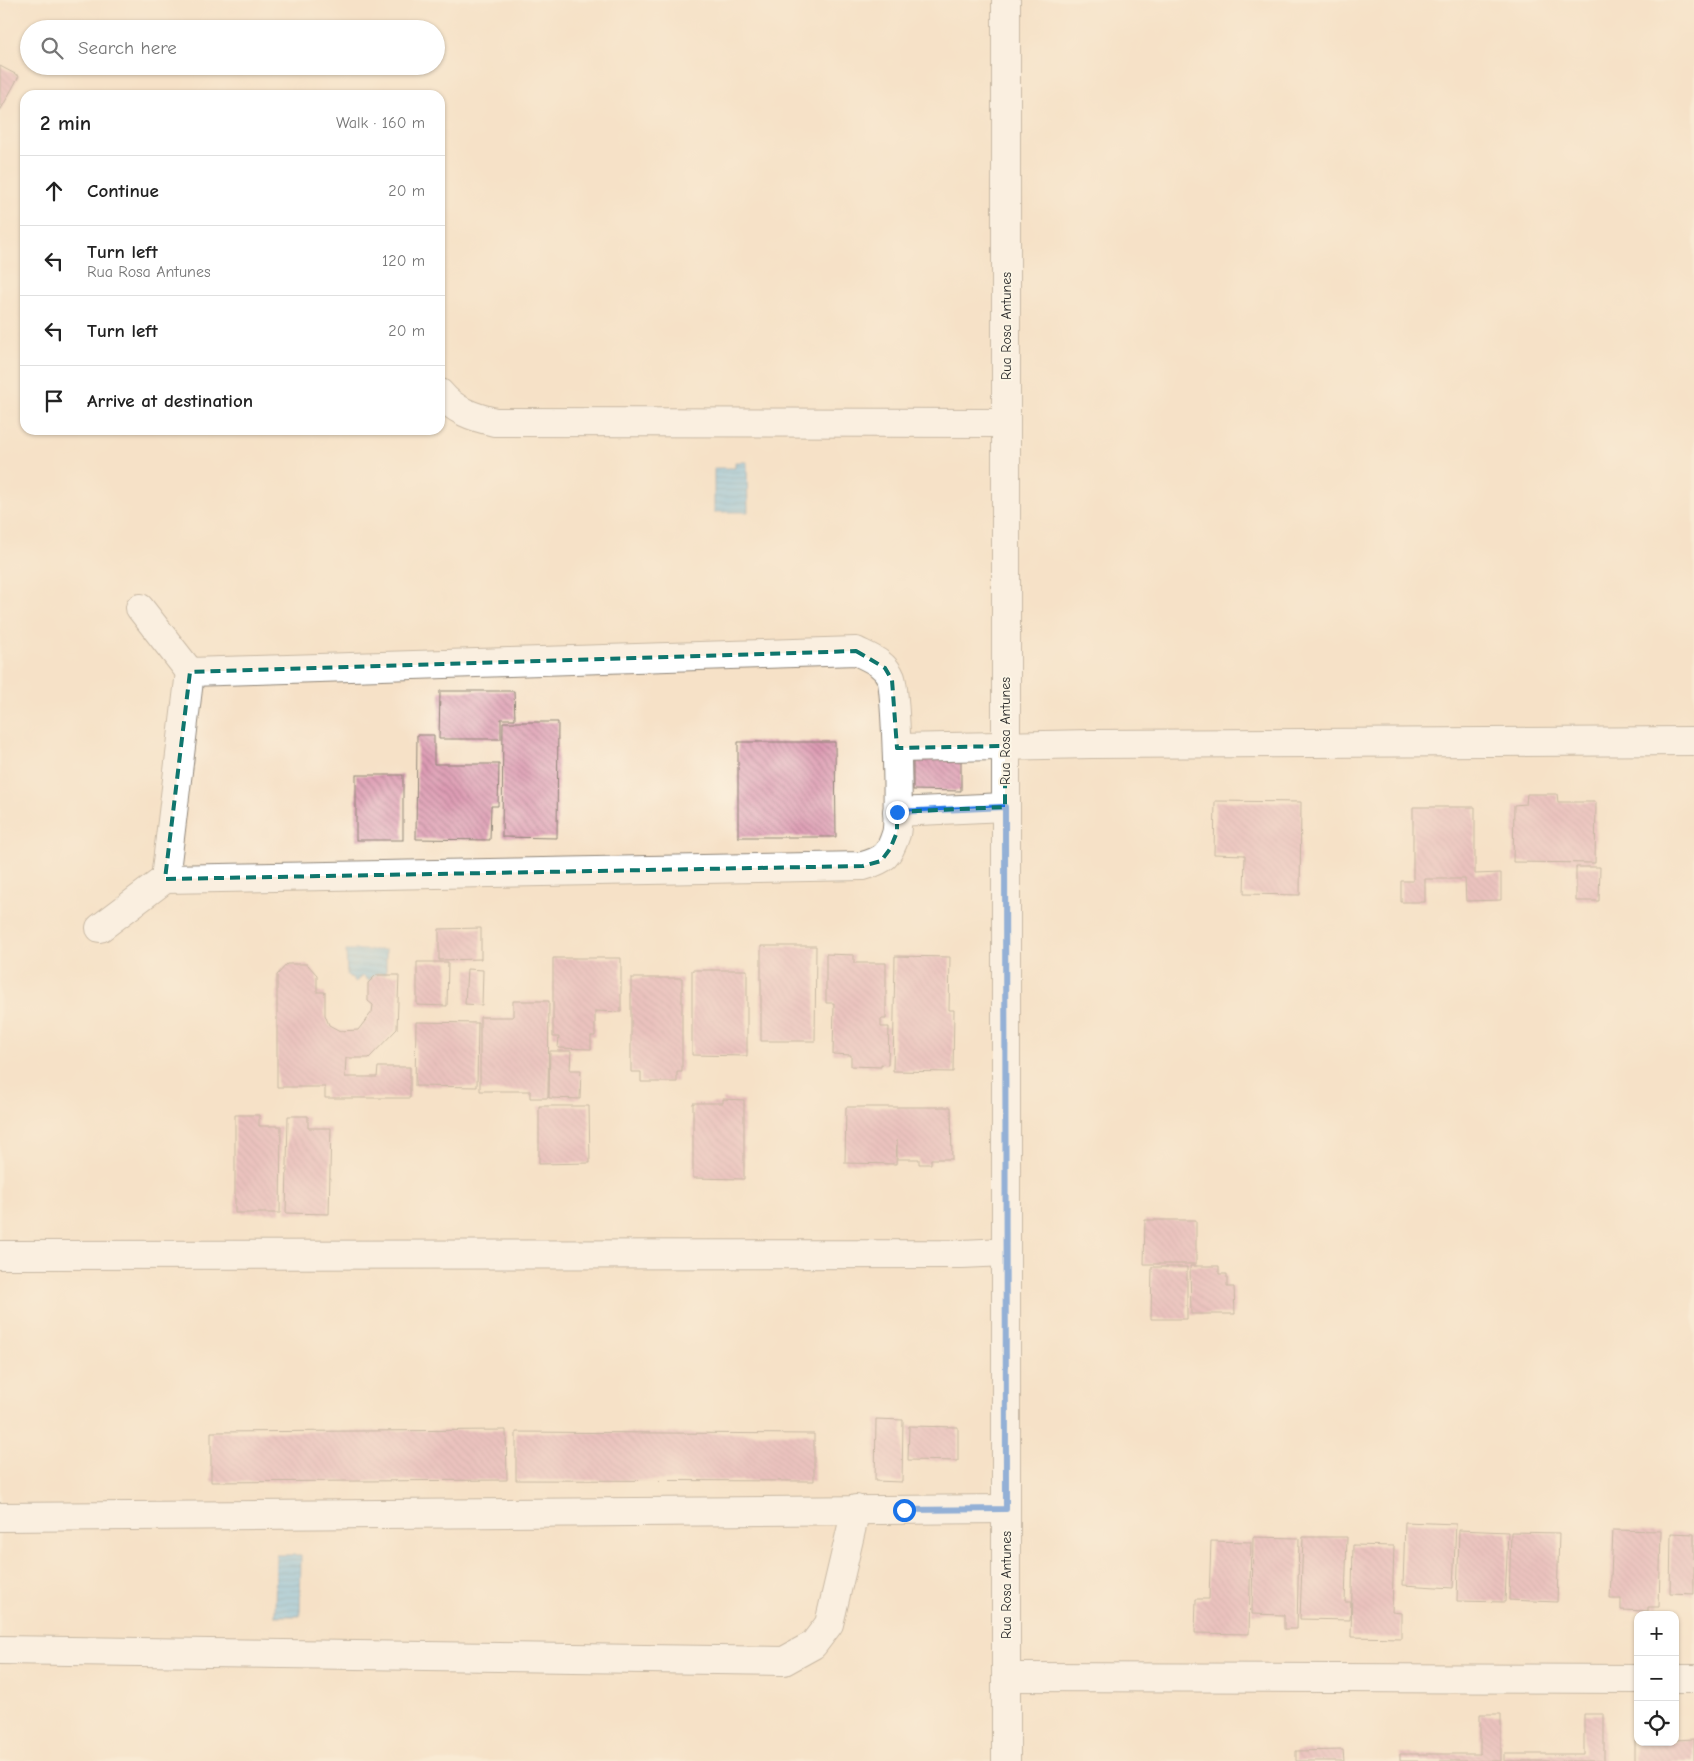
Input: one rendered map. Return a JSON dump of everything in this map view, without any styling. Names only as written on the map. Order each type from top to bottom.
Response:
[{"type":"street","name":"Rua Rosa Antunes","points":[[1006,0],[1006,1761]]},
{"type":"street","points":[[445,399],[471,417],[495,422],[1006,423]]},
{"type":"street","points":[[140,608],[190,672],[165,879]]},
{"type":"street","points":[[100,928],[165,879],[863,866],[881,861],[890,850],[897,832],[897,748],[892,680],[885,668],[856,651],[190,672]]},
{"type":"street","points":[[897,748],[1694,741]]},
{"type":"street","points":[[897,812],[1005,807]]},
{"type":"street","points":[[0,1255],[962,1254],[1006,1252]]},
{"type":"street","points":[[0,1650],[784,1661],[813,1645],[829,1624],[856,1509]]},
{"type":"street","points":[[0,1517],[1006,1509]]},
{"type":"street","points":[[1006,1677],[1634,1679]]},
{"type":"street","points":[[1679,1679],[1694,1679]]},
{"type":"highlighted area","points":[[856,651],[885,668],[892,680],[897,748],[1005,746],[1005,807],[897,812],[897,832],[890,849],[881,861],[863,866],[165,879],[190,672]]},
{"type":"water","points":[[735,462],[747,462],[748,512],[714,512],[714,468],[735,468]]},
{"type":"water","points":[[346,950],[386,950],[386,973],[375,974],[369,981],[362,975],[356,982],[347,975]]},
{"type":"water","points":[[276,1555],[301,1555],[300,1616],[275,1616]]},
{"type":"building","points":[[0,66],[19,76],[0,111]]},
{"type":"building","points":[[440,691],[514,691],[515,719],[501,719],[501,739],[439,739]]},
{"type":"building","points":[[503,722],[558,722],[557,838],[502,837]]},
{"type":"building","points":[[417,735],[434,735],[434,764],[499,764],[498,806],[491,806],[490,840],[416,839]]},
{"type":"building","points":[[738,742],[835,742],[836,837],[738,837]]},
{"type":"building","points":[[913,756],[961,756],[961,791],[913,790]]},
{"type":"building","points":[[356,775],[403,775],[403,840],[356,840]]},
{"type":"building","points":[[1527,794],[1557,794],[1558,802],[1596,802],[1595,863],[1513,862],[1514,805],[1526,804]]},
{"type":"building","points":[[1215,801],[1301,802],[1300,895],[1244,894],[1245,855],[1214,854]]},
{"type":"building","points":[[1413,807],[1475,807],[1475,874],[1501,873],[1501,900],[1466,901],[1465,879],[1425,879],[1425,902],[1401,902],[1401,881],[1413,881]]},
{"type":"building","points":[[1576,867],[1600,867],[1599,901],[1576,901]]},
{"type":"building","points":[[481,928],[481,959],[439,960],[439,929]]},
{"type":"building","points":[[761,946],[816,946],[815,1041],[761,1041]]},
{"type":"building","points":[[826,954],[854,955],[854,963],[886,963],[886,1019],[881,1019],[881,1027],[889,1027],[888,1065],[881,1064],[881,1067],[851,1066],[851,1055],[833,1054],[834,1003],[826,1003]]},
{"type":"building","points":[[895,956],[950,957],[949,1010],[954,1010],[953,1072],[893,1071]]},
{"type":"building","points":[[553,958],[621,958],[621,1012],[595,1011],[595,1036],[591,1036],[591,1049],[558,1048],[559,1037],[553,1037]]},
{"type":"building","points":[[417,962],[448,962],[447,1006],[417,1005]]},
{"type":"building","points":[[287,964],[307,964],[317,975],[317,992],[325,992],[325,1015],[329,1025],[340,1031],[358,1030],[372,1012],[373,1005],[368,1001],[368,983],[376,975],[399,975],[397,1029],[369,1058],[346,1058],[345,1077],[377,1077],[378,1067],[410,1067],[410,1098],[325,1098],[325,1087],[277,1087],[277,975]]},
{"type":"building","points":[[467,969],[483,970],[482,1005],[465,1004]]},
{"type":"building","points":[[692,970],[747,970],[747,1056],[692,1055]]},
{"type":"building","points":[[631,978],[682,978],[682,1072],[677,1072],[677,1082],[641,1082],[641,1072],[631,1072]]},
{"type":"building","points":[[513,1001],[549,1001],[548,1098],[530,1098],[530,1091],[480,1091],[480,1017],[513,1017]]},
{"type":"building","points":[[416,1022],[478,1023],[477,1087],[415,1086]]},
{"type":"building","points":[[550,1051],[571,1051],[570,1070],[581,1070],[580,1099],[549,1098]]},
{"type":"building","points":[[723,1099],[744,1100],[744,1179],[693,1178],[693,1103],[723,1103]]},
{"type":"building","points":[[539,1106],[589,1106],[590,1163],[539,1164]]},
{"type":"building","points":[[846,1107],[951,1107],[952,1159],[931,1159],[931,1164],[919,1164],[919,1159],[897,1159],[897,1140],[896,1164],[845,1163]]},
{"type":"building","points":[[235,1115],[259,1115],[259,1126],[281,1126],[280,1213],[235,1213]]},
{"type":"building","points":[[288,1116],[308,1116],[308,1128],[331,1128],[329,1214],[286,1213]]},
{"type":"building","points":[[1145,1220],[1196,1220],[1196,1264],[1144,1264]]},
{"type":"building","points":[[1190,1266],[1219,1266],[1219,1274],[1227,1274],[1227,1287],[1234,1287],[1235,1314],[1191,1314]]},
{"type":"building","points":[[1152,1267],[1187,1267],[1187,1319],[1151,1319]]},
{"type":"building","points":[[876,1419],[903,1420],[902,1482],[875,1481]]},
{"type":"building","points":[[909,1426],[958,1427],[958,1461],[908,1460]]},
{"type":"building","points":[[506,1430],[507,1480],[211,1482],[211,1432]]},
{"type":"building","points":[[516,1432],[814,1434],[814,1481],[516,1480]]},
{"type":"building","points":[[1405,1522],[1456,1524],[1453,1588],[1403,1585]]},
{"type":"building","points":[[1459,1530],[1508,1532],[1505,1602],[1457,1601]]},
{"type":"building","points":[[1613,1530],[1661,1531],[1659,1607],[1648,1607],[1648,1611],[1621,1610],[1621,1599],[1610,1599]]},
{"type":"building","points":[[1511,1532],[1559,1533],[1557,1602],[1509,1600]]},
{"type":"building","points":[[1671,1533],[1694,1534],[1694,1594],[1670,1593]]},
{"type":"building","points":[[1253,1537],[1299,1538],[1297,1629],[1284,1629],[1284,1615],[1252,1614]]},
{"type":"building","points":[[1303,1537],[1347,1537],[1345,1602],[1351,1602],[1350,1620],[1300,1619]]},
{"type":"building","points":[[1211,1541],[1251,1542],[1249,1634],[1195,1633],[1196,1599],[1209,1599]]},
{"type":"building","points":[[1353,1545],[1394,1546],[1392,1612],[1401,1613],[1401,1638],[1351,1637]]},
{"type":"building","points":[[1480,1714],[1501,1714],[1501,1761],[1400,1761],[1400,1754],[1480,1754]]},
{"type":"building","points":[[1584,1714],[1604,1714],[1604,1761],[1504,1761],[1504,1754],[1584,1754]]},
{"type":"building","points":[[1694,1739],[1694,1761],[1635,1761],[1635,1746],[1679,1746],[1679,1740]]},
{"type":"building","points":[[1343,1750],[1344,1761],[1296,1761],[1296,1751]]},
{"type":"route","points":[[897,812],[1005,807],[1006,1509],[904,1510]]}]
